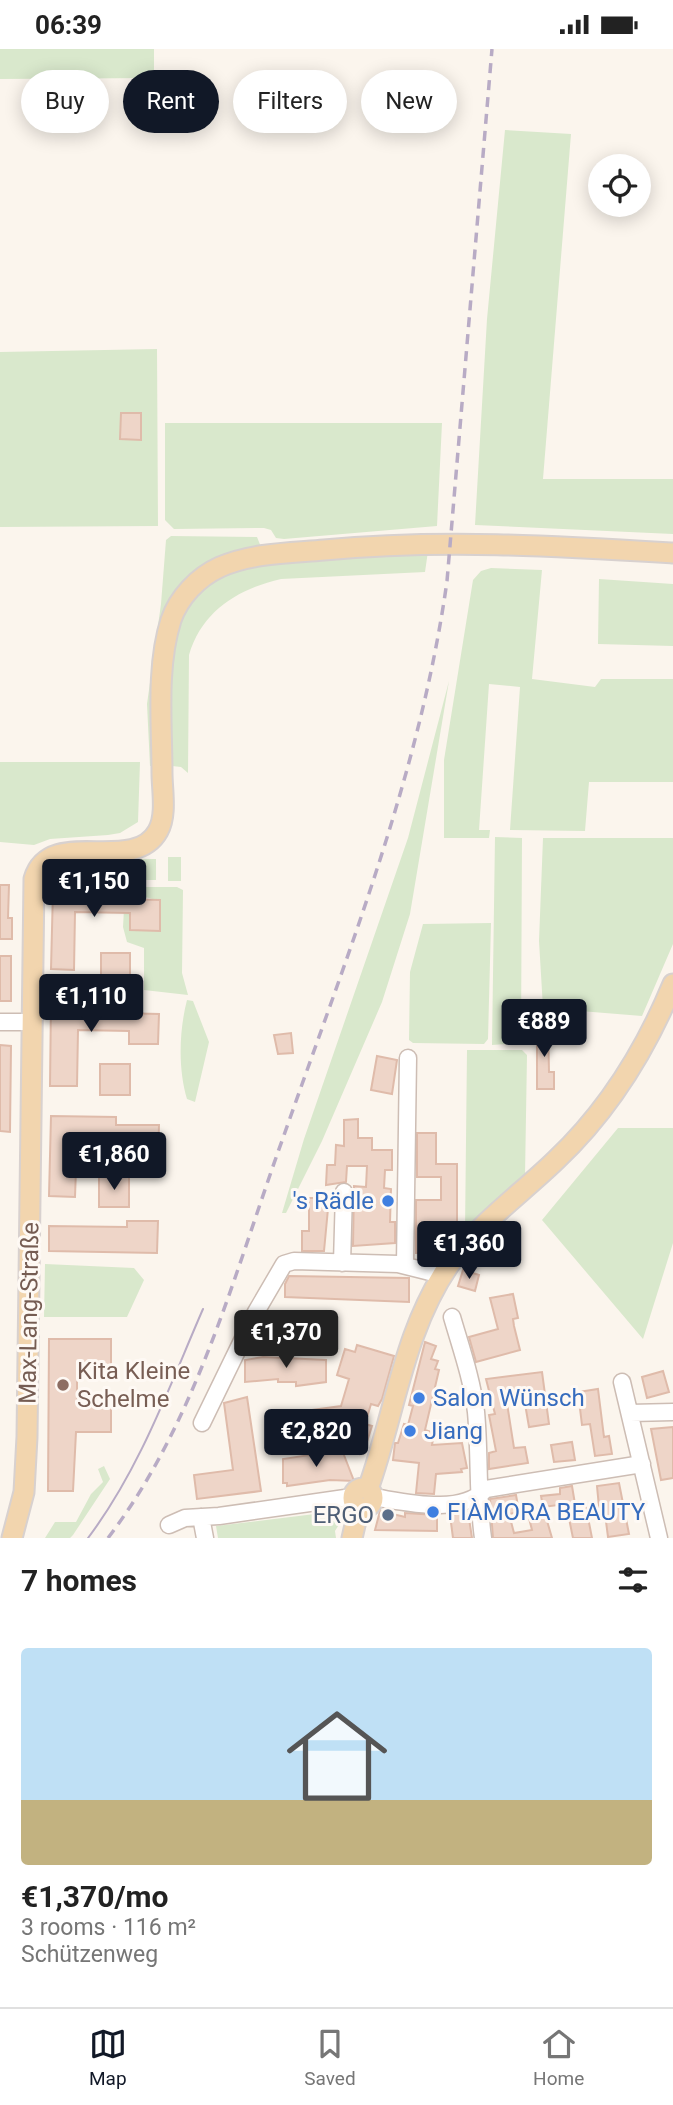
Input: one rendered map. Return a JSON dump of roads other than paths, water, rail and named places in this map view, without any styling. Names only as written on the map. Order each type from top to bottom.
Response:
[{"type":"main road","name":"Max-Lang-Straße","points":[[12,1538],[22,1504],[27,1448],[34,883],[42,863],[60,854],[126,850],[144,844],[159,829],[163,804],[163,675],[167,633],[174,612],[199,580],[221,567],[244,560],[316,550],[435,543],[673,553]]},
{"type":"main road","points":[[352,1538],[415,1330],[442,1276],[475,1235],[564,1153],[600,1113],[644,1043],[673,983]]},
{"type":"street","points":[[0,1022],[32,1022]]},
{"type":"street","points":[[405,1265],[408,1058]]},
{"type":"street","points":[[342,1263],[344,1192]]},
{"type":"street","points":[[202,1423],[281,1268],[294,1261],[405,1265],[442,1276]]},
{"type":"street","points":[[452,1317],[474,1398],[479,1471],[477,1498],[483,1538]]},
{"type":"street","points":[[622,1383],[659,1538]]},
{"type":"street","points":[[630,1413],[673,1412]]},
{"type":"street","points":[[169,1525],[178,1520],[363,1498],[435,1504],[477,1498],[486,1489],[642,1464]]},
{"type":"street","points":[[201,1517],[205,1538]]},
{"type":"tram line","points":[[88,1538],[138,1456],[203,1309]]},
{"type":"railway","points":[[108,1538],[139,1493],[166,1445],[211,1345],[356,932],[400,794],[419,724],[447,581],[492,49]]},
{"type":"place","name":"'s Rädle","points":[[388,1201]]},
{"type":"place","name":"Kita Kleine Schelme","points":[[63,1385]]},
{"type":"place","name":"Salon Wünsch","points":[[419,1398]]},
{"type":"place","name":"Jiang","points":[[410,1431]]},
{"type":"place","name":"FIÀMORA BEAUTY","points":[[433,1512]]},
{"type":"place","name":"ERGO","points":[[388,1515]]}]
